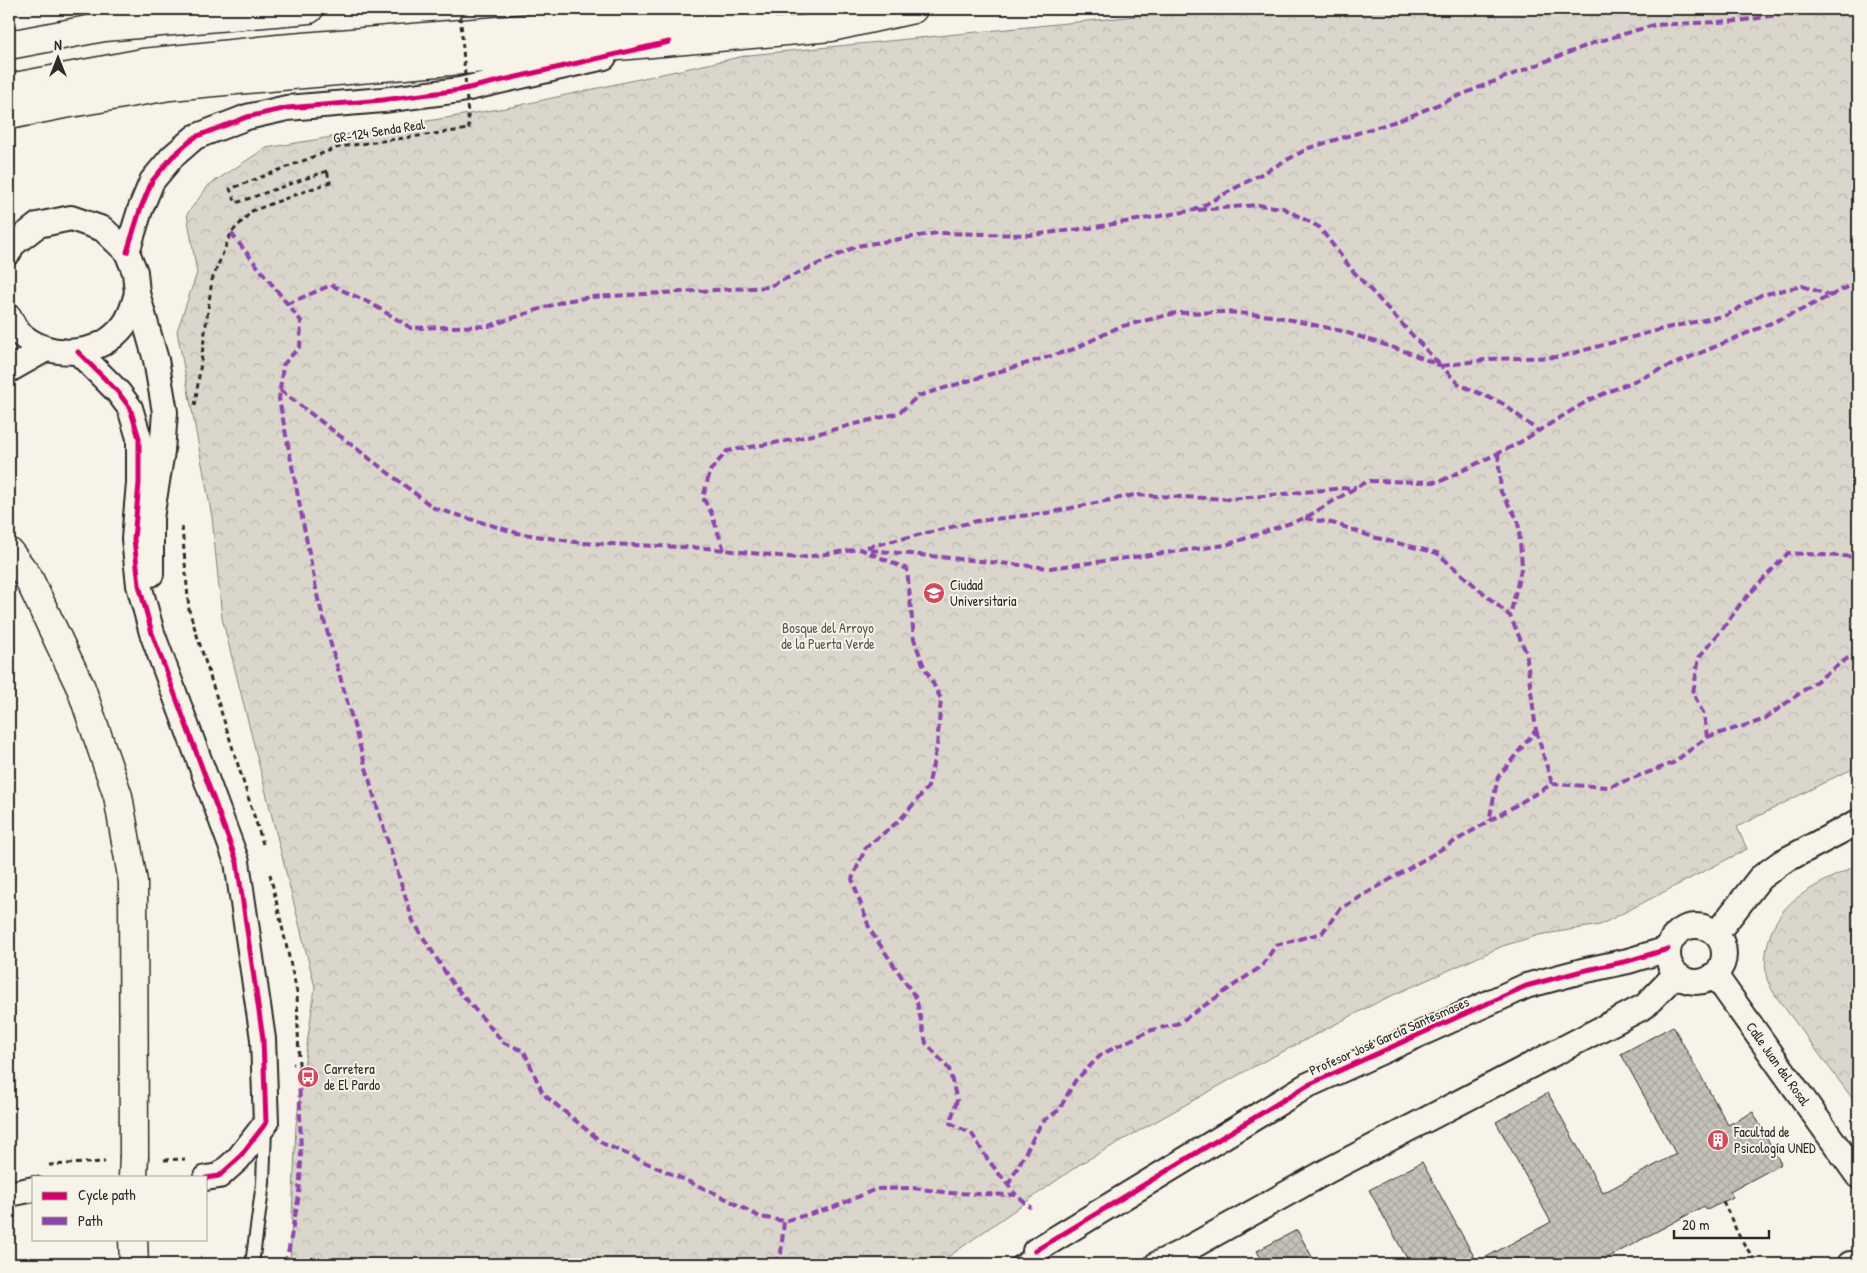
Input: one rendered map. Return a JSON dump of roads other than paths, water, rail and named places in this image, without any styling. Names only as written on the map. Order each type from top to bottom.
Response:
[{"type":"highway","points":[[9,45],[104,27],[310,9]]},
{"type":"highway","points":[[9,88],[143,63],[269,50],[764,9]]},
{"type":"highway","points":[[9,116],[59,104],[170,86],[831,27],[913,9]]},
{"type":"highway","points":[[9,552],[28,577],[81,688],[118,796],[133,882],[134,1167]]},
{"type":"highway","points":[[133,1240],[134,1264]]},
{"type":"street","points":[[127,252],[152,180],[172,157],[196,137],[247,117],[287,108],[383,100],[460,90],[669,42]]},
{"type":"street","points":[[9,252],[12,245],[38,225],[71,218],[103,228],[127,252],[135,272],[137,293],[156,360],[165,412],[162,451],[151,518],[152,633]]},
{"type":"street","points":[[9,317],[19,333],[46,349],[78,352],[95,348],[123,326],[132,310],[137,293]]},
{"type":"street","points":[[9,370],[46,349]]},
{"type":"street","points":[[78,352],[118,392],[130,408],[140,438],[140,483],[134,539],[139,585],[152,633],[237,862],[263,1039],[266,1123],[238,1159],[219,1176],[208,1178]]},
{"type":"street","points":[[9,540],[28,577]]},
{"type":"street","points":[[1716,934],[1760,878],[1782,862],[1858,822]]},
{"type":"street","points":[[1698,925],[1708,928],[1716,934],[1722,941],[1724,959],[1721,968],[1715,975],[1706,980],[1695,982],[1685,980],[1676,974],[1669,962],[1668,949],[1675,935],[1688,926],[1698,925]]},
{"type":"street","name":"Profesor José García Santesmases","points":[[1026,1258],[1308,1085],[1526,986],[1628,961],[1668,949]]},
{"type":"street","points":[[1157,1264],[1329,1170],[1645,1006],[1676,974]]},
{"type":"street","name":"Calle Juan del Rosal","points":[[1715,975],[1858,1176]]},
{"type":"street","points":[[9,1194],[32,1190]]},
{"type":"street","points":[[1850,1264],[1858,1264]]},
{"type":"lane","points":[[252,1264],[263,1183],[266,1123]]},
{"type":"place","name":"Ciudad Universitaria","points":[[934,593]]},
{"type":"place","name":"Carretera de El Pardo","points":[[308,1077]]},
{"type":"place","name":"Facultad de Psicología UNED","points":[[1718,1140]]},
{"type":"park label","name":"Bosque del Arroyo de la Puerta Verde","points":[[828,636]]}]
